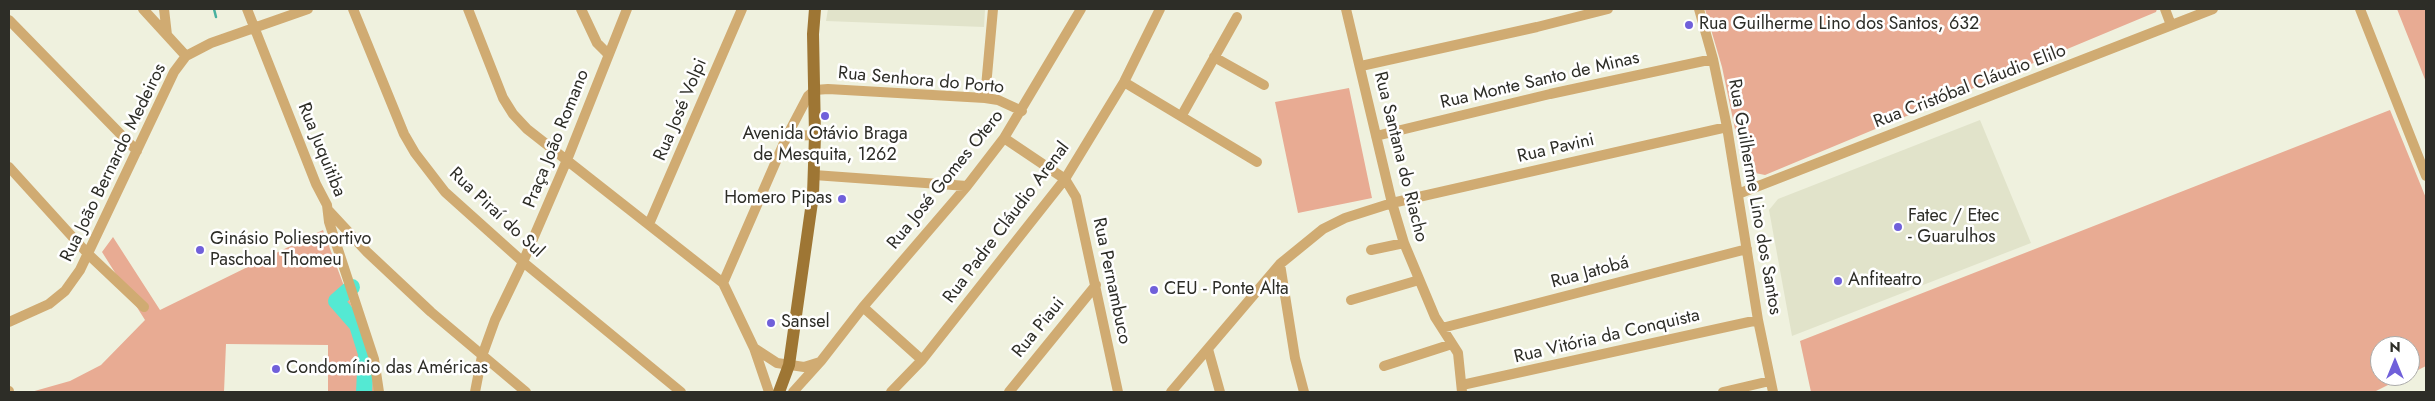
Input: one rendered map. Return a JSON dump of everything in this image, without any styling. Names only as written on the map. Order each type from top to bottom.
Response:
[{"type":"main road","points":[[779,392],[789,365],[814,175],[815,90],[813,34],[815,9]]},
{"type":"street","points":[[143,9],[186,56]]},
{"type":"street","points":[[164,9],[167,35]]},
{"type":"street","name":"Rua Juquitiba","points":[[248,9],[328,210],[329,222],[374,359],[379,392]]},
{"type":"street","name":"Rua João Bernardo Medeiros","points":[[10,321],[27,316],[49,304],[65,291],[80,270],[174,72],[186,56],[211,43],[308,9]]},
{"type":"street","name":"Rua Piraí do Sul","points":[[353,9],[394,111],[415,153],[445,192],[523,262],[681,392]]},
{"type":"street","points":[[468,9],[493,76],[513,114],[527,129],[723,283],[754,348],[769,392]]},
{"type":"street","points":[[581,9],[597,43],[608,54]]},
{"type":"street","name":"Praça João Romano","points":[[475,392],[482,356],[494,320],[523,262],[567,160],[627,9]]},
{"type":"street","name":"Rua José Volpi","points":[[649,224],[742,9]]},
{"type":"street","points":[[985,98],[993,9]]},
{"type":"street","name":"Rua José Gomes Otero","points":[[793,392],[821,361],[862,307],[968,186],[1004,138],[1022,110],[1081,9]]},
{"type":"street","name":"Rua Padre Cláudio Arenal","points":[[891,392],[922,360],[1066,179],[1124,82],[1160,9]]},
{"type":"street","name":"Rua Santana do Riacho","points":[[1346,9],[1392,203],[1404,243],[1442,328],[1458,353],[1462,388]]},
{"type":"street","points":[[1361,66],[1537,27],[1608,9]]},
{"type":"street","name":"Rua Guilherme Lino dos Santos","points":[[1699,9],[1713,59],[1727,127],[1758,320],[1773,392]]},
{"type":"street","points":[[2165,9],[2171,25]]},
{"type":"street","name":"Rua Cristóbal Cláudio Elilo","points":[[1738,194],[2214,9]]},
{"type":"street","points":[[2360,9],[2426,176]]},
{"type":"street","points":[[1182,115],[1237,17]]},
{"type":"street","points":[[9,20],[137,151]]},
{"type":"street","points":[[1214,57],[1264,85]]},
{"type":"street","name":"Rua Monte Santo de Minas","points":[[1376,136],[1550,94],[1713,59]]},
{"type":"street","points":[[1124,82],[1182,115],[1257,162]]},
{"type":"street","name":"Rua Senhora do Porto","points":[[815,90],[828,89],[985,98],[1011,104],[1022,110]]},
{"type":"street","points":[[723,283],[787,136],[808,96],[815,90]]},
{"type":"street","name":"Rua Pavini","points":[[1171,392],[1280,264],[1323,229],[1365,210],[1392,203],[1727,127]]},
{"type":"street","points":[[787,136],[815,135]]},
{"type":"street","points":[[1004,138],[1066,179]]},
{"type":"street","points":[[9,167],[88,254],[144,307]]},
{"type":"street","points":[[814,175],[968,186]]},
{"type":"street","name":"Rua Pernambuco","points":[[1066,179],[1076,197],[1080,210],[1118,392]]},
{"type":"street","points":[[328,210],[366,252],[482,356],[526,392]]},
{"type":"street","points":[[1371,250],[1404,243]]},
{"type":"street","name":"Rua Jatobá","points":[[1442,328],[1747,249]]},
{"type":"street","points":[[1280,264],[1295,358],[1304,392]]},
{"type":"street","points":[[1351,300],[1419,280]]},
{"type":"street","name":"Rua Piaui","points":[[1009,392],[1096,285]]},
{"type":"street","points":[[862,307],[922,360]]},
{"type":"street","name":"Rua Vitória da Conquista","points":[[1462,388],[1758,320]]},
{"type":"street","points":[[1384,366],[1452,344]]},
{"type":"street","points":[[754,348],[777,363],[804,367],[821,361]]},
{"type":"street","points":[[1208,349],[1220,392]]},
{"type":"street","points":[[1723,392],[1770,381]]},
{"type":"shaded area","points":[[828,9],[985,9],[984,27],[826,21]]},
{"type":"shaded area","points":[[1705,9],[2157,9],[2156,12],[1765,175],[1750,172],[1740,153],[1722,67]]},
{"type":"shaded area","points":[[2397,9],[2426,9],[2426,82]]},
{"type":"shaded area","points":[[1349,88],[1372,198],[1298,213],[1275,102]]},
{"type":"shaded area","points":[[2390,110],[2426,198],[2426,366],[2420,369],[2420,336],[2370,336],[2370,386],[2386,386],[2374,392],[1811,392],[1800,341]]},
{"type":"shaded area","name":"Fatec / Etec - Guarulhos","points":[[1980,120],[2031,243],[1792,336],[1769,210],[1778,199]]},
{"type":"shaded area","points":[[323,230],[377,374],[374,392],[328,392],[328,345],[226,344],[224,392],[31,392],[70,381],[101,365],[145,320],[102,252],[113,237],[160,310]]},
{"type":"waterway","points":[[214,9],[216,17]]},
{"type":"waterway","points":[[352,287],[336,301],[357,325],[366,354],[364,392]]},
{"type":"place","name":"Rua Guilherme Lino dos Santos, 632","points":[[1689,25]]},
{"type":"place","name":"Avenida Otávio Braga de Mesquita, 1262","points":[[825,116]]},
{"type":"place","name":"Homero Pipas","points":[[842,199]]},
{"type":"place","name":"Fatec / Etec - Guarulhos","points":[[1898,227]]},
{"type":"place","name":"Ginásio Poliesportivo Paschoal Thomeu","points":[[200,250]]},
{"type":"place","name":"Anfiteatro","points":[[1838,281]]},
{"type":"place","name":"CEU - Ponte Alta","points":[[1154,290]]},
{"type":"place","name":"Sansel","points":[[771,323]]},
{"type":"place","name":"Condomínio das Américas","points":[[276,369]]}]
